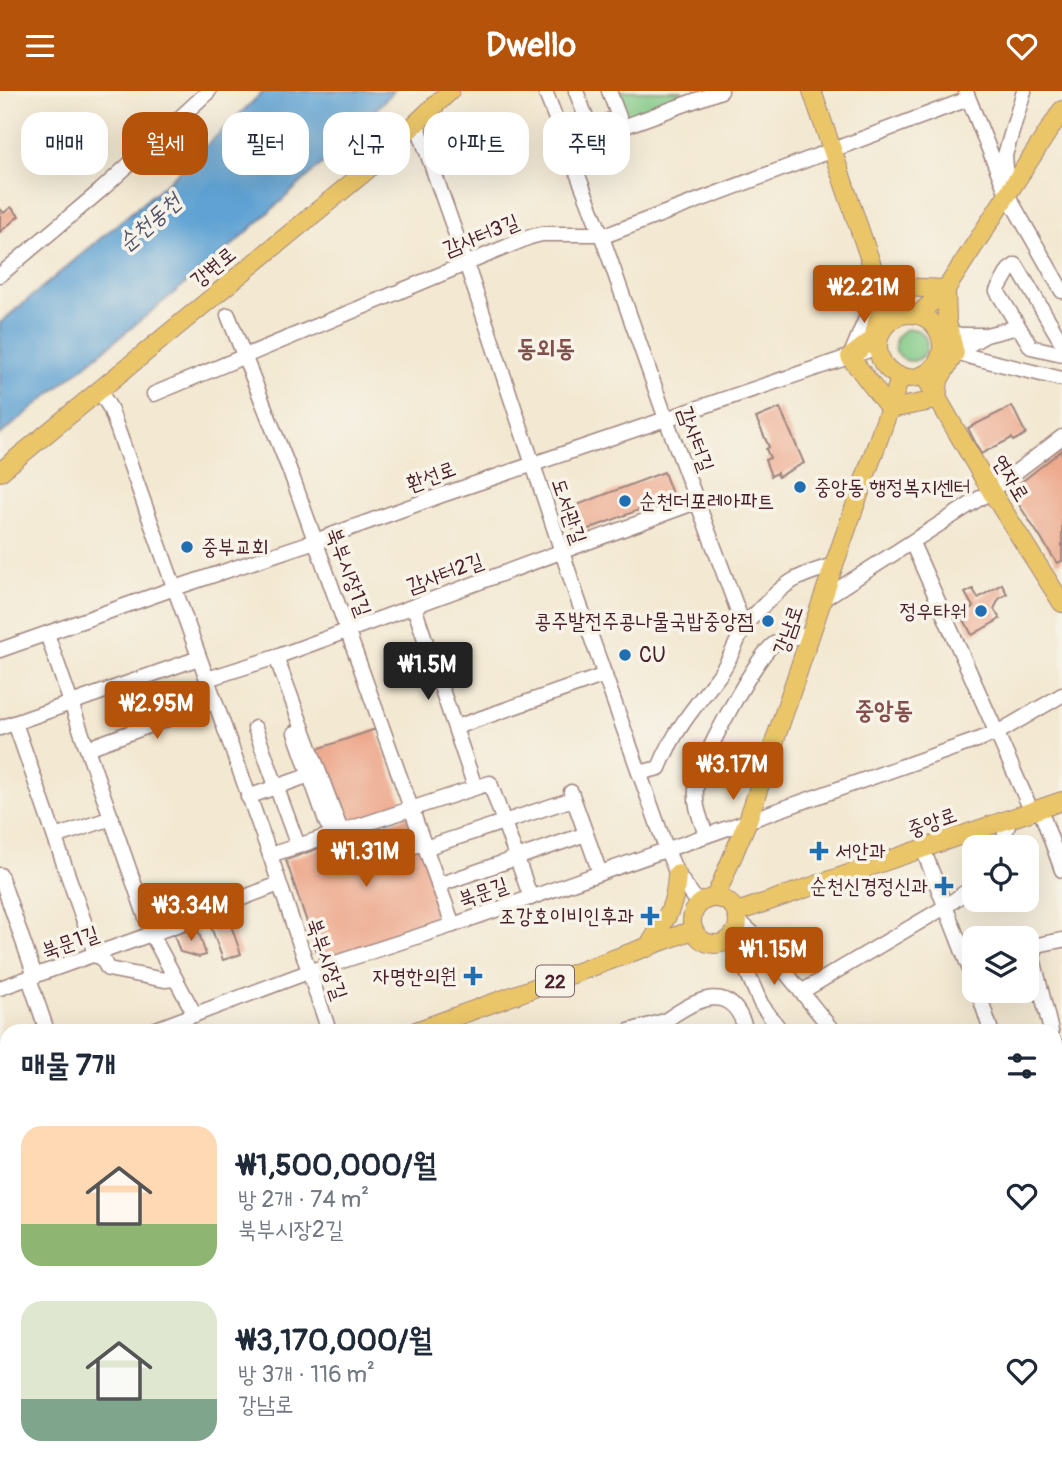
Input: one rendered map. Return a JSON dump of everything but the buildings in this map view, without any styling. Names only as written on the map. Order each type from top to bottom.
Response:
[{"type":"main road","name":"강변로","points":[[0,472],[366,171],[450,91]]},
{"type":"main road","points":[[812,91],[891,321]]},
{"type":"main road","points":[[918,315],[946,289],[1062,110]]},
{"type":"main road","points":[[879,286],[946,289]]},
{"type":"main road","points":[[879,286],[880,310],[873,339],[850,357],[890,409],[937,400],[946,340],[946,289]]},
{"type":"main road","points":[[909,314],[927,319],[946,340],[937,363],[924,375],[917,377],[901,376],[885,366],[878,347],[880,337],[891,321],[909,314]]},
{"type":"main road","name":"연자로","points":[[924,375],[991,491],[1062,603]]},
{"type":"main road","name":"강남로","points":[[707,901],[748,820],[901,376]]},
{"type":"main road","name":"중앙로","points":[[736,924],[923,849],[1062,801]]},
{"type":"main road","points":[[647,948],[673,905],[677,894],[677,874]]},
{"type":"main road","points":[[724,899],[732,905],[736,924],[724,943],[706,943],[693,930],[693,912],[707,901],[724,899]]},
{"type":"main road","name":"22","points":[[442,1024],[693,930]]},
{"type":"street","points":[[0,275],[100,191],[209,91]]},
{"type":"street","name":"감사터길","points":[[545,91],[554,112]]},
{"type":"street","points":[[576,91],[584,112]]},
{"type":"street","points":[[609,91],[617,112]]},
{"type":"street","points":[[630,121],[721,91]]},
{"type":"street","points":[[1007,194],[1005,155],[1024,91]]},
{"type":"street","points":[[967,95],[1007,194],[1062,291]]},
{"type":"street","name":"감사터3길","points":[[154,394],[466,263],[542,235],[609,234],[832,151],[967,95]]},
{"type":"street","name":"도서관길","points":[[417,124],[466,263],[531,464],[666,848],[677,874],[707,901]]},
{"type":"street","name":"감사터길","points":[[579,175],[696,502],[744,627]]},
{"type":"street","points":[[1062,343],[1016,265],[1009,270],[997,291],[1031,347],[1062,354]]},
{"type":"street","name":"북부시장1길","points":[[228,315],[315,541],[453,925]]},
{"type":"street","points":[[946,340],[986,335],[1018,327]]},
{"type":"street","points":[[946,340],[986,335]]},
{"type":"street","points":[[946,340],[1062,379]]},
{"type":"street","name":"환선로","points":[[0,650],[531,464],[878,347]]},
{"type":"street","name":"북부시장길","points":[[99,390],[110,408],[175,588],[327,1024]]},
{"type":"street","points":[[823,599],[991,491],[1062,437]]},
{"type":"street","name":"감사터2길","points":[[207,679],[276,657],[696,502]]},
{"type":"street","points":[[912,543],[1062,870]]},
{"type":"street","points":[[639,773],[659,768],[680,726],[720,674],[744,627],[786,583],[834,565]]},
{"type":"street","points":[[414,607],[475,786]]},
{"type":"street","points":[[47,634],[152,935],[195,1015]]},
{"type":"street","points":[[706,834],[696,808],[697,782],[719,731],[768,649],[778,642],[811,634]]},
{"type":"street","points":[[276,657],[341,831]]},
{"type":"street","points":[[0,728],[199,658]]},
{"type":"street","points":[[456,727],[605,675]]},
{"type":"street","name":"북문길","points":[[170,1024],[308,972],[531,898],[997,733],[1062,695]]},
{"type":"street","points":[[88,748],[214,702]]},
{"type":"street","points":[[289,715],[327,824]]},
{"type":"street","points":[[15,723],[98,955],[108,969],[175,979]]},
{"type":"street","points":[[255,728],[298,846]]},
{"type":"street","points":[[248,797],[310,775]]},
{"type":"street","points":[[270,855],[490,783],[531,898]]},
{"type":"street","points":[[353,866],[505,822],[572,795],[600,873]]},
{"type":"street","points":[[55,837],[112,818]]},
{"type":"street","points":[[1005,835],[1010,819]]},
{"type":"street","points":[[438,885],[586,834]]},
{"type":"street","points":[[923,849],[962,950]]},
{"type":"street","points":[[0,875],[32,977]]},
{"type":"street","name":"북문1길","points":[[0,988],[216,912],[232,902],[279,884]]},
{"type":"street","points":[[801,992],[962,895]]},
{"type":"street","points":[[736,924],[758,938],[827,1024]]},
{"type":"street","points":[[736,924],[761,1004],[776,1024]]},
{"type":"street","points":[[1049,1024],[1032,958],[1037,945],[1062,940]]},
{"type":"street","name":"북문1길","points":[[32,977],[45,1024]]},
{"type":"street","points":[[668,1024],[679,1009],[718,997],[730,1002],[744,1024],[761,1004]]},
{"type":"street","points":[[982,1003],[989,1024]]},
{"type":"green space","points":[[614,91],[682,91],[685,99],[630,120],[630,112],[623,112]]},
{"type":"green space","points":[[911,329],[922,334],[927,345],[922,356],[911,361],[900,356],[895,345],[900,334]]},
{"type":"water","name":"순천동천","points":[[264,91],[394,91],[373,112],[323,112],[323,163],[235,243],[0,435],[0,323],[175,175],[208,175],[208,144],[222,131],[222,175],[309,175],[309,112],[242,112]]},
{"type":"place","name":"중앙동 행정복지센터","points":[[800,487]]},
{"type":"place","name":"순천더포레아파트","points":[[625,501]]},
{"type":"place","name":"중부교회","points":[[187,547]]},
{"type":"place","name":"정우타워","points":[[981,611]]},
{"type":"place","name":"콩주발전주콩나물국밥중앙점","points":[[768,621]]},
{"type":"place","name":"CU","points":[[625,655]]},
{"type":"place","name":"서안과","points":[[819,851]]},
{"type":"place","name":"순천신경정신과","points":[[944,886]]},
{"type":"place","name":"조강호이비인후과","points":[[650,916]]},
{"type":"place","name":"자명한의원","points":[[473,976]]},
{"type":"district","name":"동외동","points":[[546,348]]},
{"type":"district","name":"중앙동","points":[[884,710]]}]
